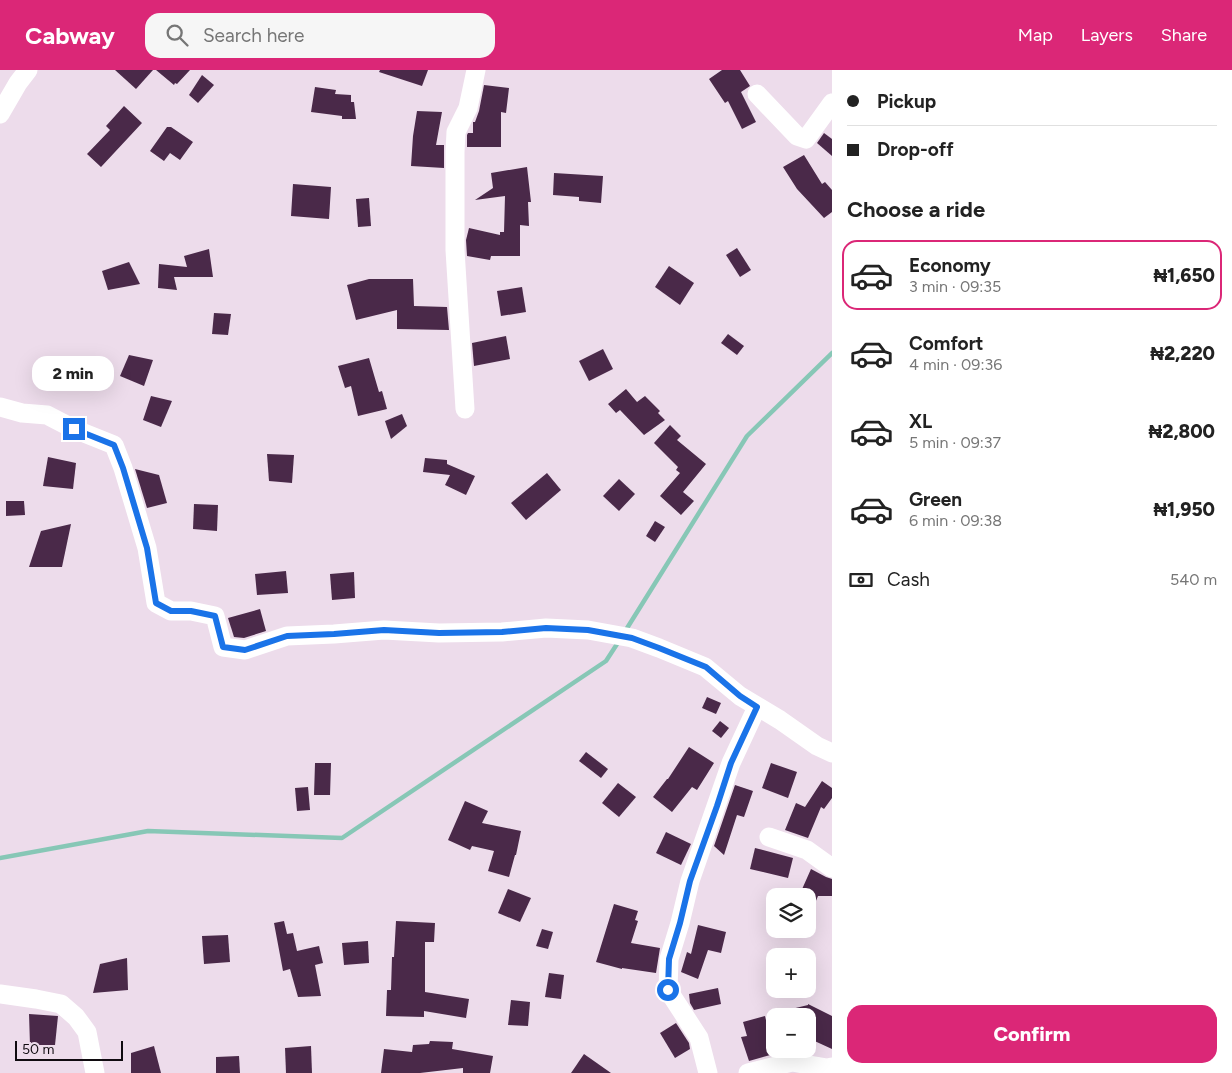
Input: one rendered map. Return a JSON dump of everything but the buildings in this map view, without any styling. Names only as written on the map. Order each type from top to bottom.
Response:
[{"type":"street","points":[[0,114],[28,70]]},
{"type":"street","points":[[465,409],[454,250],[455,152],[456,132],[468,108],[476,70]]},
{"type":"street","points":[[757,94],[797,136],[806,140],[832,104]]},
{"type":"street","points":[[0,407],[22,413],[47,415],[74,429],[114,445],[123,468],[147,548],[156,603],[171,611],[191,611],[215,616],[223,647],[245,650],[287,636],[384,630],[439,633],[502,632],[546,628],[588,630],[632,638],[706,667],[740,696],[780,720],[816,746],[832,753]]},
{"type":"street","points":[[708,1073],[699,1038],[668,990],[669,959],[690,881],[731,763],[757,707]]},
{"type":"street","points":[[769,838],[807,850],[832,868]]},
{"type":"street","points":[[0,994],[61,1004],[76,1017],[88,1032],[95,1073]]},
{"type":"street","points":[[748,1073],[792,1062],[827,1068],[832,1067]]},
{"type":"waterway","points":[[624,633],[747,436],[832,353]]},
{"type":"waterway","points":[[0,858],[148,831],[342,838],[606,661],[619,641]]},
{"type":"route","points":[[74,429],[114,445],[123,468],[147,548],[156,603],[171,611],[191,611],[215,616],[223,647],[245,650],[287,636],[384,630],[439,633],[502,632],[546,628],[588,630],[632,638],[706,667],[740,696],[757,707],[731,763],[690,881],[669,959],[668,990]]}]
